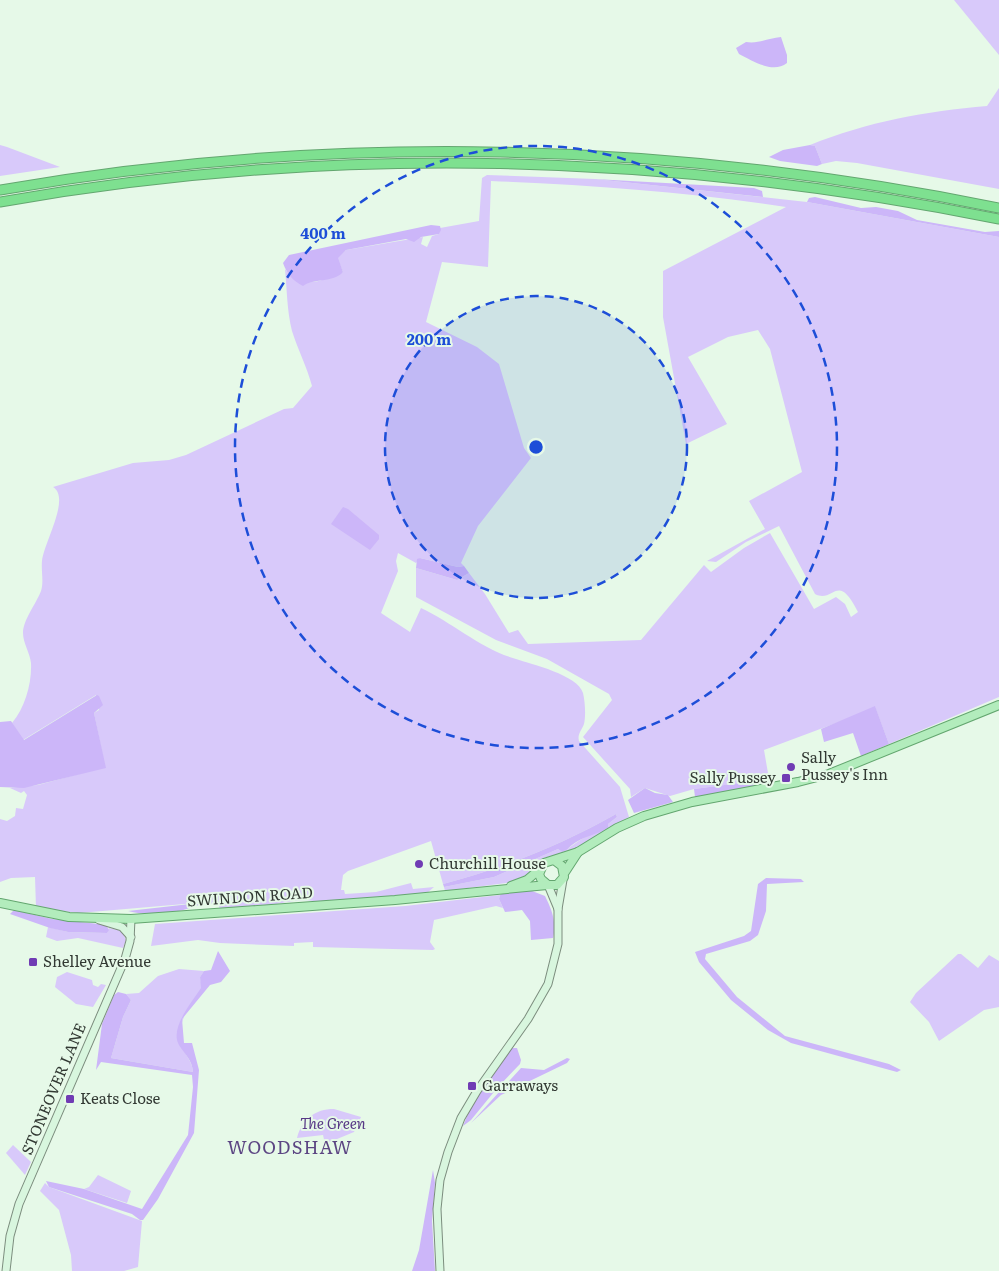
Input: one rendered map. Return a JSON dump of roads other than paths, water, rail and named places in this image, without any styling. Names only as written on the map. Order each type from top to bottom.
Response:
[{"type":"highway","points":[[0,190],[78,177],[242,159],[369,152],[506,151],[636,157],[765,169],[891,187],[999,208]]},
{"type":"highway","points":[[0,202],[112,185],[222,172],[299,167],[482,163],[640,169],[760,180],[885,198],[999,219]]},
{"type":"main road","points":[[578,852],[557,885],[547,885],[540,877],[540,869],[544,863],[578,852],[617,828],[644,816],[692,802],[798,782],[829,774],[999,705]]},
{"type":"main road","points":[[554,860],[562,866],[564,876]]},
{"type":"main road","name":"SWINDON ROAD","points":[[504,888],[527,880],[540,869]]},
{"type":"main road","name":"SWINDON ROAD","points":[[0,902],[46,914],[131,920],[547,885]]},
{"type":"street","points":[[441,1270],[437,1209],[440,1180],[448,1152],[461,1118],[477,1091],[528,1020],[548,984],[558,944],[558,909],[564,876]]},
{"type":"street","points":[[547,885],[558,909]]},
{"type":"street","points":[[98,919],[122,927],[130,937]]},
{"type":"street","name":"STONEOVER LANE","points":[[6,1271],[10,1236],[19,1204],[125,959],[130,937],[131,920]]},
{"type":"place","name":"Sally Pussey's Inn","points":[[791,767]]},
{"type":"place","name":"Sally Pussey","points":[[786,778]]},
{"type":"place","name":"Churchill House","points":[[419,864]]},
{"type":"place","name":"Shelley Avenue","points":[[33,962]]},
{"type":"place","name":"Garraways","points":[[472,1086]]},
{"type":"place","name":"Keats Close","points":[[70,1099]]},
{"type":"district","name":"WOODSHAW","points":[[290,1148]]},
{"type":"park label","name":"The Green","points":[[333,1124]]}]
